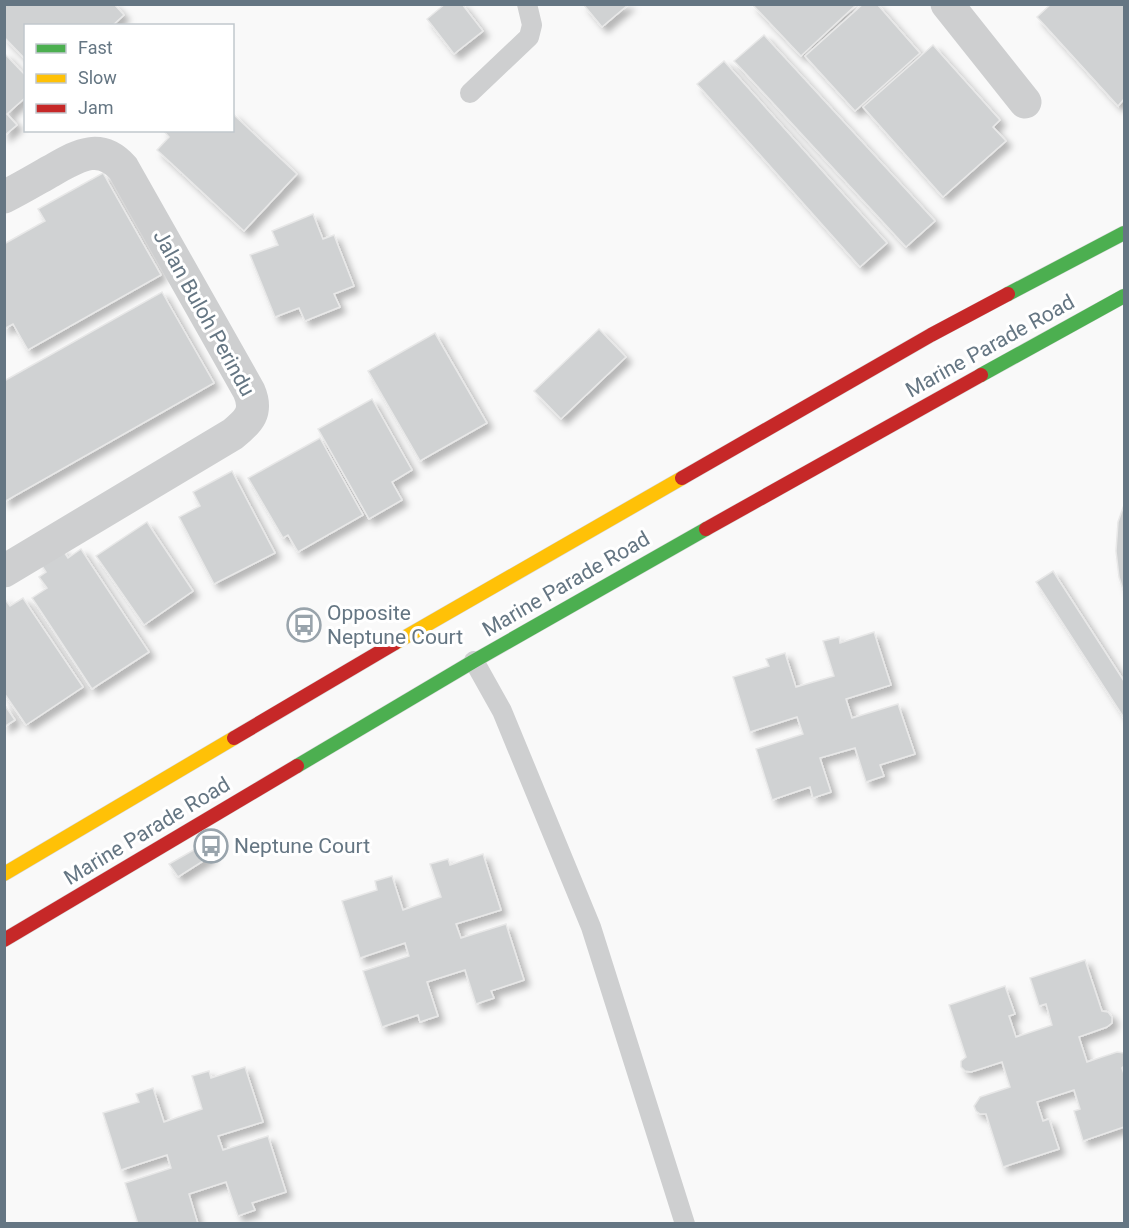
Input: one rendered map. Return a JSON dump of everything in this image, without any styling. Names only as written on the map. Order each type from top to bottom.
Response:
[{"type":"main road","name":"Marine Parade Road","points":[[4,874],[446,613],[931,335],[1125,233]]},
{"type":"main road","name":"Marine Parade Road","points":[[4,940],[474,661],[885,427],[1125,296]]},
{"type":"street","points":[[947,4],[1025,102]]},
{"type":"street","name":"Jalan Buloh Perindu","points":[[4,197],[78,156],[91,153],[102,154],[116,160],[129,178],[254,402],[248,422],[233,434],[4,571]]},
{"type":"lane","points":[[470,93],[529,37],[532,25],[527,4]]},
{"type":"lane","points":[[474,661],[502,711],[591,927],[685,1224]]},
{"type":"building","points":[[4,4],[114,4],[124,15],[114,24],[24,24],[24,58],[4,37]]},
{"type":"building","points":[[445,4],[462,4],[483,31],[454,54],[427,19]]},
{"type":"building","points":[[583,4],[629,4],[602,27]]},
{"type":"building","points":[[752,4],[857,4],[801,56]]},
{"type":"building","points":[[863,4],[877,4],[920,53],[855,111],[805,56]]},
{"type":"building","points":[[1051,4],[1124,4],[1124,99],[1118,106],[1037,17]]},
{"type":"building","points":[[764,35],[935,221],[906,247],[734,61]]},
{"type":"building","points":[[933,45],[1000,120],[993,127],[1006,141],[943,197],[863,107]]},
{"type":"building","points":[[4,53],[24,74],[24,99],[7,114],[17,125],[4,136]]},
{"type":"building","points":[[724,61],[887,243],[860,267],[697,84]]},
{"type":"building","points":[[234,115],[297,174],[244,231],[157,150],[169,137],[165,132],[234,132]]},
{"type":"building","points":[[103,173],[161,275],[28,350],[13,324],[4,329],[4,244],[45,221],[38,209]]},
{"type":"building","points":[[313,214],[323,239],[334,235],[354,286],[334,294],[340,307],[305,321],[299,308],[275,317],[250,255],[278,245],[272,231]]},
{"type":"building","points":[[162,292],[214,383],[4,502],[4,381]]},
{"type":"building","points":[[599,329],[626,357],[561,419],[534,391]]},
{"type":"building","points":[[435,333],[487,423],[420,461],[368,371]]},
{"type":"building","points":[[372,399],[412,470],[392,482],[402,500],[369,519],[318,429]]},
{"type":"building","points":[[320,438],[363,515],[298,552],[288,535],[283,538],[248,478]]},
{"type":"building","points":[[232,471],[275,553],[214,584],[179,517],[200,506],[193,492]]},
{"type":"building","points":[[1124,505],[1124,593],[1119,577],[1116,551],[1118,522]]},
{"type":"building","points":[[147,522],[193,591],[144,625],[96,556]]},
{"type":"building","points":[[62,549],[68,558],[81,549],[149,652],[92,689],[32,598],[47,588],[39,577],[46,572],[40,563]]},
{"type":"building","points":[[1053,571],[1124,681],[1124,718],[1036,582]]},
{"type":"building","points":[[4,598],[10,606],[23,598],[83,687],[26,725],[4,693]]},
{"type":"building","points":[[874,632],[891,685],[846,699],[852,718],[898,704],[915,754],[880,765],[884,776],[866,782],[855,748],[820,758],[831,792],[813,798],[810,787],[772,800],[756,749],[803,734],[797,717],[750,732],[733,677],[769,666],[766,659],[785,653],[796,687],[834,676],[823,641],[839,637],[840,643]]},
{"type":"building","points":[[4,704],[15,720],[4,727]]},
{"type":"building","points":[[204,844],[211,856],[178,877],[169,864]]},
{"type":"building","points":[[483,854],[501,910],[456,924],[461,938],[506,924],[524,980],[491,991],[494,998],[476,1004],[465,970],[427,982],[438,1016],[420,1022],[418,1015],[382,1027],[363,971],[409,956],[405,943],[360,958],[342,901],[377,890],[375,881],[392,876],[403,910],[441,897],[430,864],[448,859],[450,865]]},
{"type":"building","points":[[1085,960],[1102,1011],[1108,1012],[1112,1017],[1112,1023],[1079,1037],[1087,1062],[1117,1052],[1124,1053],[1122,1068],[1124,1127],[1083,1141],[1074,1111],[1080,1109],[1074,1090],[1037,1102],[1043,1121],[1049,1119],[1059,1149],[1003,1167],[986,1114],[980,1114],[974,1106],[980,1097],[1010,1087],[1002,1062],[971,1072],[961,1067],[961,1061],[966,1057],[949,1005],[1005,986],[1015,1014],[1009,1016],[1016,1037],[1052,1025],[1046,1004],[1039,1006],[1030,978]]},
{"type":"building","points":[[245,1067],[263,1122],[218,1136],[223,1150],[268,1136],[286,1192],[252,1203],[255,1210],[238,1216],[226,1182],[189,1194],[198,1224],[138,1224],[125,1183],[171,1168],[167,1155],[121,1170],[103,1113],[139,1102],[136,1094],[153,1088],[164,1122],[202,1109],[192,1076],[209,1071],[211,1078]]},
{"type":"traffic: fast","points":[[1008,294],[1124,233]]},
{"type":"traffic: fast","points":[[981,375],[1124,296]]},
{"type":"traffic: fast","points":[[297,766],[474,661],[706,529]]},
{"type":"traffic: slow","points":[[395,643],[682,478]]},
{"type":"traffic: slow","points":[[4,874],[234,738]]},
{"type":"traffic: jam","points":[[682,478],[931,335],[1008,294]]},
{"type":"traffic: jam","points":[[706,529],[981,375]]},
{"type":"traffic: jam","points":[[234,738],[395,643]]},
{"type":"traffic: jam","points":[[4,940],[297,766]]},
{"type":"place","name":"Opposite Neptune Court","points":[[304,625]]},
{"type":"place","name":"Neptune Court","points":[[211,846]]}]
